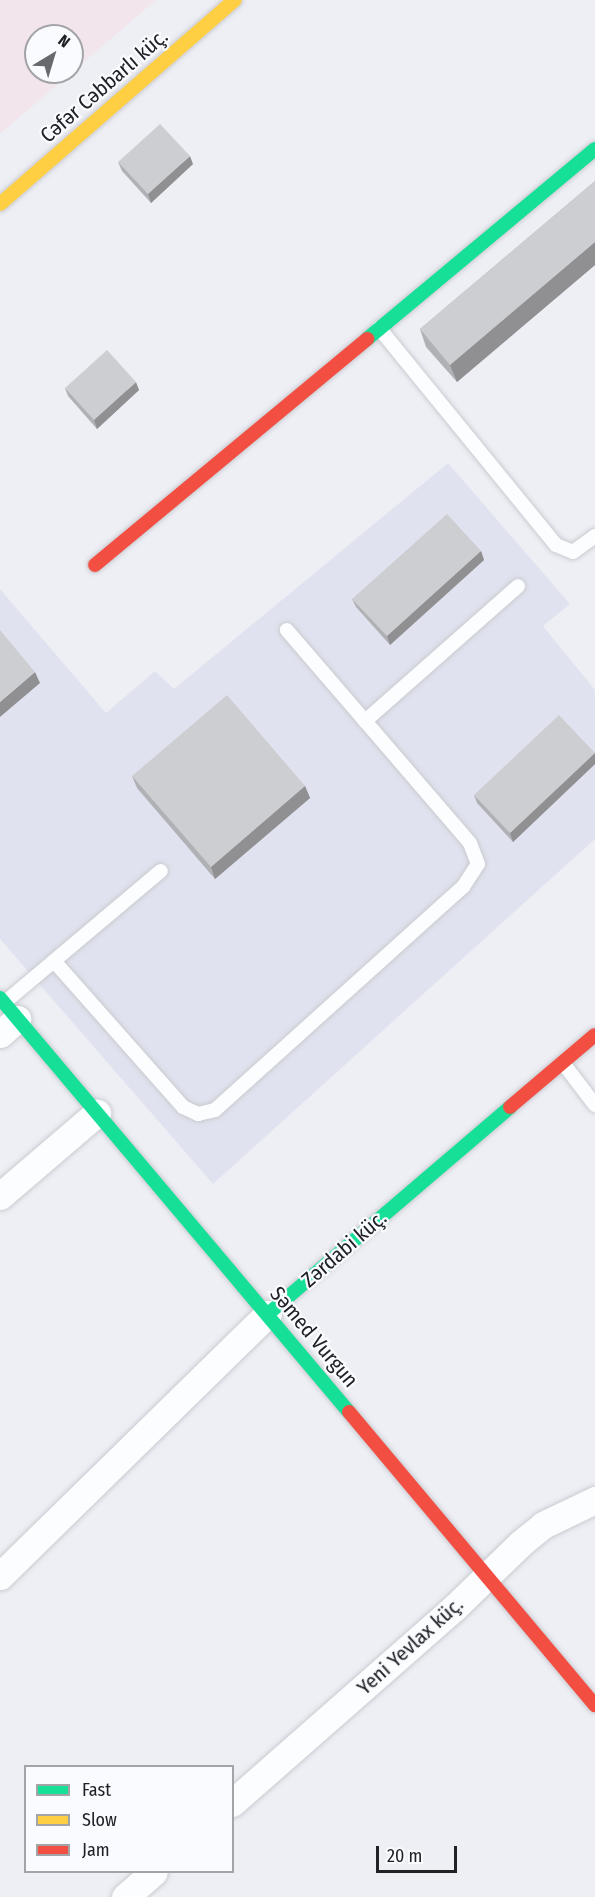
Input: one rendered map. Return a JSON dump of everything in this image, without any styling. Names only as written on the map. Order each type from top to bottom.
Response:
[{"type":"street","name":"Cəfər Cəbbarlı küç.","points":[[0,204],[235,0]]},
{"type":"street","points":[[95,565],[595,149]]},
{"type":"street","name":"Səmed Vurgun","points":[[5,1013],[97,1113],[488,1575],[595,1705]]},
{"type":"street","name":"Zərdabi küç.","points":[[0,1576],[268,1314],[595,1035]]},
{"type":"street","points":[[0,1196],[97,1113]]},
{"type":"street","name":"Yeni Yevlax küç.","points":[[234,1801],[543,1525],[595,1500]]},
{"type":"street","points":[[125,1897],[153,1873]]},
{"type":"lane","points":[[379,328],[556,545],[573,552],[595,536]]},
{"type":"lane","points":[[365,721],[518,586]]},
{"type":"lane","points":[[54,961],[183,1107],[198,1114],[215,1110],[463,887],[478,864],[470,843],[287,630]]},
{"type":"lane","points":[[5,1013],[54,961],[161,871]]},
{"type":"lane","points":[[562,1063],[595,1105]]},
{"type":"shaded area","points":[[0,0],[156,0],[84,62],[84,24],[24,24],[24,84],[58,84],[0,134]]},
{"type":"shaded area","points":[[448,463],[570,604],[543,626],[595,690],[595,839],[213,1184],[0,939],[0,589],[106,713],[155,671],[174,689]]},
{"type":"building","points":[[160,124],[190,156],[148,194],[118,162]]},
{"type":"building","points":[[595,181],[595,242],[450,365],[420,329]]},
{"type":"building","points":[[107,350],[136,382],[94,420],[65,388]]},
{"type":"building","points":[[447,514],[481,551],[387,636],[352,599]]},
{"type":"building","points":[[0,630],[35,672],[0,702]]},
{"type":"building","points":[[227,695],[305,786],[211,867],[132,776]]},
{"type":"building","points":[[559,715],[595,753],[510,833],[474,795]]},
{"type":"traffic: fast","points":[[367,339],[595,149]]},
{"type":"traffic: fast","points":[[0,998],[349,1412]]},
{"type":"traffic: fast","points":[[268,1314],[510,1107]]},
{"type":"traffic: slow","points":[[0,204],[235,0]]},
{"type":"traffic: jam","points":[[95,565],[367,339]]},
{"type":"traffic: jam","points":[[510,1107],[595,1035]]},
{"type":"traffic: jam","points":[[349,1412],[595,1705]]}]
